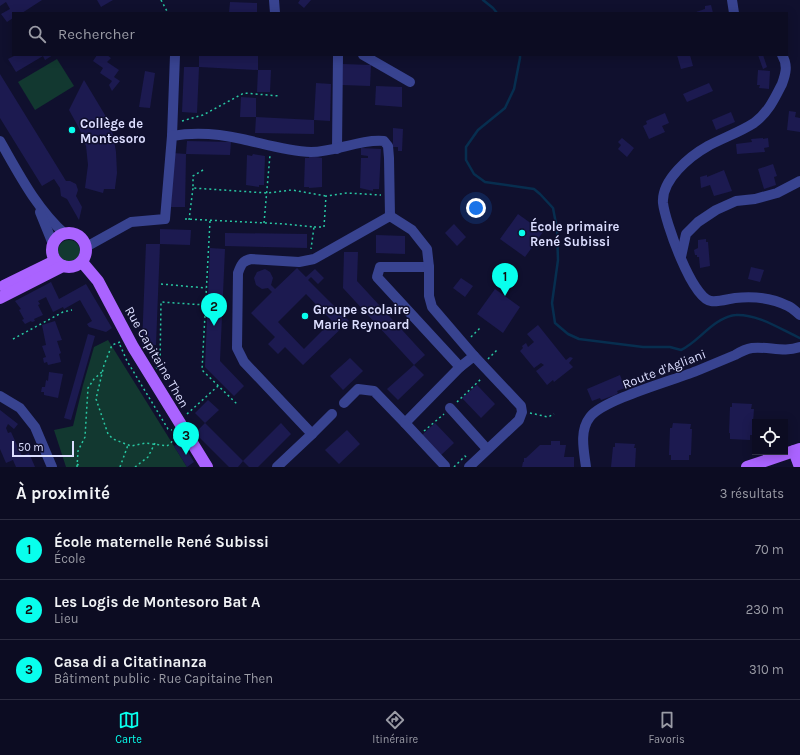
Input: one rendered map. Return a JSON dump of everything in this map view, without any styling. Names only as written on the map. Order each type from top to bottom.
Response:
[{"type":"main road","points":[[0,289],[59,264],[73,267],[82,262],[86,252],[86,247],[80,237],[76,234],[65,234],[58,237],[53,244],[52,250],[59,264]]},
{"type":"main road","name":"Rue Capitaine Then","points":[[82,262],[98,281],[177,427],[207,467]]},
{"type":"main road","points":[[0,298],[59,264]]},
{"type":"main road","points":[[747,467],[775,463],[797,450],[800,467]]},
{"type":"street","points":[[732,0],[734,12]]},
{"type":"street","points":[[86,247],[131,222],[165,219],[172,136],[175,56]]},
{"type":"street","points":[[338,56],[338,149]]},
{"type":"street","points":[[365,56],[410,82]]},
{"type":"street","points":[[783,56],[786,61],[785,75],[775,98],[766,112],[755,122],[707,146],[675,172],[666,186],[663,202],[670,230],[689,277],[699,294],[710,301],[745,297],[767,298],[789,306],[800,315]]},
{"type":"street","points":[[172,136],[181,134],[217,135],[271,146],[312,152],[338,149],[375,140],[384,141],[388,146],[389,158],[390,216]]},
{"type":"street","points":[[0,141],[38,205],[49,219],[65,234]]},
{"type":"street","points":[[681,257],[686,234],[698,222],[716,210],[736,202],[777,193],[800,181]]},
{"type":"street","points":[[38,205],[53,244]]},
{"type":"street","points":[[312,434],[244,362],[237,348],[238,273],[240,265],[245,260],[251,259],[299,262],[314,259],[390,216]]},
{"type":"street","points":[[390,216],[412,230],[427,249],[429,267],[429,296],[432,307],[463,344],[521,406],[522,412],[519,420],[469,467]]},
{"type":"street","points":[[429,267],[380,267],[377,276],[460,367]]},
{"type":"street","name":"Route d'Agliani","points":[[586,467],[583,438],[589,418],[597,410],[639,392],[698,371],[750,348],[763,347],[792,350],[800,347]]},
{"type":"street","points":[[405,422],[460,367],[474,356]]},
{"type":"street","points":[[344,403],[358,389],[374,391],[405,422],[445,466]]},
{"type":"street","points":[[0,396],[20,408],[36,428],[52,467]]},
{"type":"street","points":[[450,408],[487,449]]},
{"type":"street","points":[[277,467],[332,414]]},
{"type":"path","points":[[161,0],[167,12]]},
{"type":"path","points":[[172,123],[203,115],[244,94],[278,96]]},
{"type":"path","points":[[264,223],[271,146]]},
{"type":"path","points":[[189,220],[193,176],[203,170]]},
{"type":"path","points":[[193,188],[267,193],[292,190],[326,196],[347,193],[390,195]]},
{"type":"path","points":[[185,219],[324,227],[326,196]]},
{"type":"path","points":[[210,221],[202,370],[238,405]]},
{"type":"path","points":[[314,227],[311,249],[314,259]]},
{"type":"path","points":[[161,284],[206,288]]},
{"type":"path","points":[[148,372],[160,366],[161,302],[205,305]]},
{"type":"path","points":[[13,339],[63,312],[72,310]]},
{"type":"path","points":[[463,344],[480,328]]},
{"type":"path","points":[[122,341],[112,345],[102,371],[96,399],[108,434],[113,439],[131,446],[155,443],[167,446],[170,443],[177,427],[218,386]]},
{"type":"path","points":[[483,364],[498,349]]},
{"type":"path","points":[[81,467],[77,466],[78,451],[85,437],[88,388],[102,371]]},
{"type":"path","points":[[522,412],[536,413],[548,417],[554,414]]},
{"type":"path","points":[[135,467],[148,457],[155,443]]},
{"type":"path","points":[[120,467],[128,445]]},
{"type":"green space","points":[[57,59],[74,86],[35,110],[18,82]]},
{"type":"green space","points":[[65,240],[73,240],[80,247],[80,255],[73,262],[65,262],[58,255],[58,247]]},
{"type":"green space","points":[[108,340],[187,467],[66,467],[54,430],[73,426],[94,347]]},
{"type":"building","points":[[0,0],[42,0],[24,12],[12,12],[12,19],[7,22],[1,14],[10,9],[6,2],[0,6]]},
{"type":"building","points":[[97,0],[113,0],[101,7]]},
{"type":"building","points":[[300,0],[311,0],[304,8],[298,3]]},
{"type":"building","points":[[230,2],[257,3],[257,12],[229,12]]},
{"type":"building","points":[[711,5],[713,12],[696,12],[705,9],[705,6]]},
{"type":"building","points":[[14,56],[43,56],[16,72],[8,59]]},
{"type":"building","points":[[43,56],[51,56],[45,60]]},
{"type":"building","points":[[96,56],[108,56],[111,58],[107,62],[119,70],[114,77],[120,81],[112,91],[109,85],[112,81],[100,73],[103,68],[93,61]]},
{"type":"building","points":[[199,56],[258,56],[258,70],[199,67]]},
{"type":"building","points":[[677,56],[690,56],[693,66],[681,69]]},
{"type":"building","points":[[758,56],[763,56],[767,67],[763,69]]},
{"type":"building","points":[[343,64],[371,65],[370,86],[342,85]]},
{"type":"building","points":[[184,67],[199,67],[197,113],[182,112]]},
{"type":"building","points":[[258,70],[271,70],[270,92],[257,92]]},
{"type":"building","points":[[758,70],[770,71],[769,89],[759,88],[760,85],[757,85]]},
{"type":"building","points":[[145,71],[155,73],[150,108],[139,107]]},
{"type":"building","points":[[0,74],[66,181],[76,184],[78,190],[76,196],[82,207],[79,220],[67,199],[61,196],[60,188],[54,179],[42,186],[0,118]]},
{"type":"building","points":[[84,80],[108,120],[113,135],[116,152],[117,173],[115,189],[104,189],[103,193],[85,188],[88,165],[86,146],[79,128],[69,110]]},
{"type":"building","points":[[316,83],[331,84],[330,121],[314,120]]},
{"type":"building","points":[[709,83],[713,91],[687,102],[683,94]]},
{"type":"building","points":[[376,86],[402,87],[402,107],[375,105]]},
{"type":"building","points":[[241,97],[256,98],[256,117],[240,117]]},
{"type":"building","points":[[789,111],[796,112],[795,117],[800,118],[800,132],[787,130]]},
{"type":"building","points":[[731,112],[735,122],[716,130],[712,120]]},
{"type":"building","points":[[665,113],[669,123],[662,126],[665,132],[649,139],[643,126],[647,124],[646,121]]},
{"type":"building","points":[[256,117],[314,120],[314,134],[255,133]]},
{"type":"building","points":[[393,128],[403,129],[402,151],[398,151],[398,147],[393,147]]},
{"type":"building","points":[[622,138],[634,148],[627,157],[618,149],[621,145],[618,142]]},
{"type":"building","points":[[768,138],[769,147],[764,148],[765,152],[737,154],[736,144],[752,142],[751,139]]},
{"type":"building","points":[[187,141],[231,142],[230,155],[186,154]]},
{"type":"building","points":[[361,148],[381,149],[379,189],[373,189],[373,191],[360,188],[361,158],[368,158],[368,156],[361,155]]},
{"type":"building","points":[[173,153],[186,154],[185,207],[171,207]]},
{"type":"building","points":[[253,154],[265,156],[264,185],[259,185],[259,187],[246,185],[247,155],[252,156]]},
{"type":"building","points":[[309,156],[322,158],[322,187],[304,187],[305,158],[309,158]]},
{"type":"building","points":[[773,164],[777,176],[774,177],[776,185],[764,189],[758,169]]},
{"type":"building","points":[[724,170],[732,191],[714,196],[710,185],[701,188],[700,177],[707,175],[707,177]]},
{"type":"building","points":[[518,214],[543,232],[525,257],[500,239]]},
{"type":"building","points":[[454,224],[466,237],[457,246],[445,233]]},
{"type":"building","points":[[160,229],[191,230],[190,245],[160,244]]},
{"type":"building","points":[[225,233],[307,234],[307,248],[225,246]]},
{"type":"building","points":[[376,235],[405,236],[405,254],[376,253]]},
{"type":"building","points":[[706,239],[706,242],[708,242],[710,266],[700,268],[699,257],[695,255],[694,250],[698,248],[698,240]]},
{"type":"building","points":[[146,244],[160,244],[156,345],[142,345]]},
{"type":"building","points":[[210,248],[225,249],[220,361],[244,386],[234,396],[205,367]]},
{"type":"building","points":[[344,252],[358,252],[357,281],[425,355],[414,365],[343,288]]},
{"type":"building","points":[[751,267],[764,270],[760,282],[748,279]]},
{"type":"building","points":[[297,268],[306,277],[315,269],[324,278],[318,284],[311,277],[308,280],[349,321],[303,365],[285,347],[278,354],[268,344],[275,337],[251,313],[272,292],[268,288],[262,289],[256,285],[254,278],[257,272],[265,269],[270,272],[273,278],[271,285],[275,289]],"holes":[[[306,294],[332,321],[304,349],[278,322]]]},
{"type":"building","points":[[461,278],[473,286],[465,297],[453,288]]},
{"type":"building","points":[[51,282],[59,299],[86,284],[112,328],[106,332],[89,327],[87,324],[92,321],[80,300],[64,309],[63,307],[53,312],[46,297],[38,301],[40,304],[38,305],[43,315],[34,319],[35,321],[25,324],[19,310],[21,309],[15,301]]},
{"type":"building","points":[[495,289],[520,307],[503,333],[477,314]]},
{"type":"building","points":[[55,321],[62,340],[57,341],[61,353],[59,354],[61,362],[48,365],[47,362],[44,363],[43,358],[46,357],[42,346],[46,345],[42,325]]},
{"type":"building","points":[[538,325],[566,360],[570,357],[573,358],[569,363],[573,367],[554,382],[553,380],[547,385],[536,371],[544,365],[541,363],[534,368],[520,351],[523,348],[522,346],[526,343],[528,347],[534,342],[527,334]]},
{"type":"building","points":[[88,334],[95,336],[71,420],[64,418]]},
{"type":"building","points":[[350,358],[363,371],[343,390],[330,376]]},
{"type":"building","points":[[414,365],[424,375],[398,400],[387,389]]},
{"type":"building","points":[[49,372],[63,374],[58,398],[44,395],[44,392],[41,392],[42,387],[45,387],[46,380],[48,381]]},
{"type":"building","points":[[620,375],[625,388],[617,391],[618,393],[615,395],[601,400],[600,398],[592,401],[587,389]]},
{"type":"building","points":[[477,385],[495,404],[481,418],[462,398]]},
{"type":"building","points":[[208,400],[219,410],[205,423],[195,413]]},
{"type":"building","points":[[732,403],[752,404],[751,409],[754,409],[753,419],[752,419],[752,435],[750,435],[750,440],[730,439],[730,407],[732,407]]},
{"type":"building","points":[[0,410],[18,424],[14,429],[8,424],[6,428],[8,433],[11,432],[22,456],[29,453],[35,467],[16,467],[13,460],[6,463],[0,449]]},
{"type":"building","points":[[205,423],[243,461],[238,467],[229,467],[195,433]]},
{"type":"building","points":[[281,423],[291,434],[258,467],[249,467],[243,461]]},
{"type":"building","points":[[435,423],[454,443],[440,456],[421,436]]},
{"type":"building","points":[[673,423],[691,424],[691,455],[689,455],[689,460],[671,460],[671,455],[669,455],[670,428],[672,428]]},
{"type":"building","points":[[347,430],[360,444],[339,464],[325,450]]},
{"type":"building","points":[[551,441],[560,441],[560,445],[566,445],[564,457],[574,457],[574,467],[522,467],[524,458],[526,458],[540,445],[551,445]]},
{"type":"building","points":[[182,442],[194,462],[187,467],[174,446]]},
{"type":"building","points":[[615,443],[635,444],[635,467],[611,467],[613,447],[615,447]]},
{"type":"waterway","points":[[483,0],[496,12]]},
{"type":"waterway","points":[[520,56],[514,89],[505,108],[478,130],[466,147],[466,160],[474,174],[485,182],[534,189],[553,208],[557,229],[558,260],[552,303],[555,323],[568,334],[579,339],[643,347],[670,347],[681,350],[690,345],[711,326],[725,318],[734,315],[744,315],[761,319],[800,338]]},
{"type":"place","name":"Collège de Montesoro","points":[[72,130]]},
{"type":"place","name":"École primaire René Subissi","points":[[522,233]]},
{"type":"place","name":"École maternelle René Subissi","points":[[505,296]]},
{"type":"place","name":"Groupe scolaire Marie Reynoard","points":[[305,316]]},
{"type":"place","name":"Les Logis de Montesoro Bat A","points":[[214,326]]},
{"type":"place","name":"Casa di a Citatinanza","points":[[186,455]]}]
